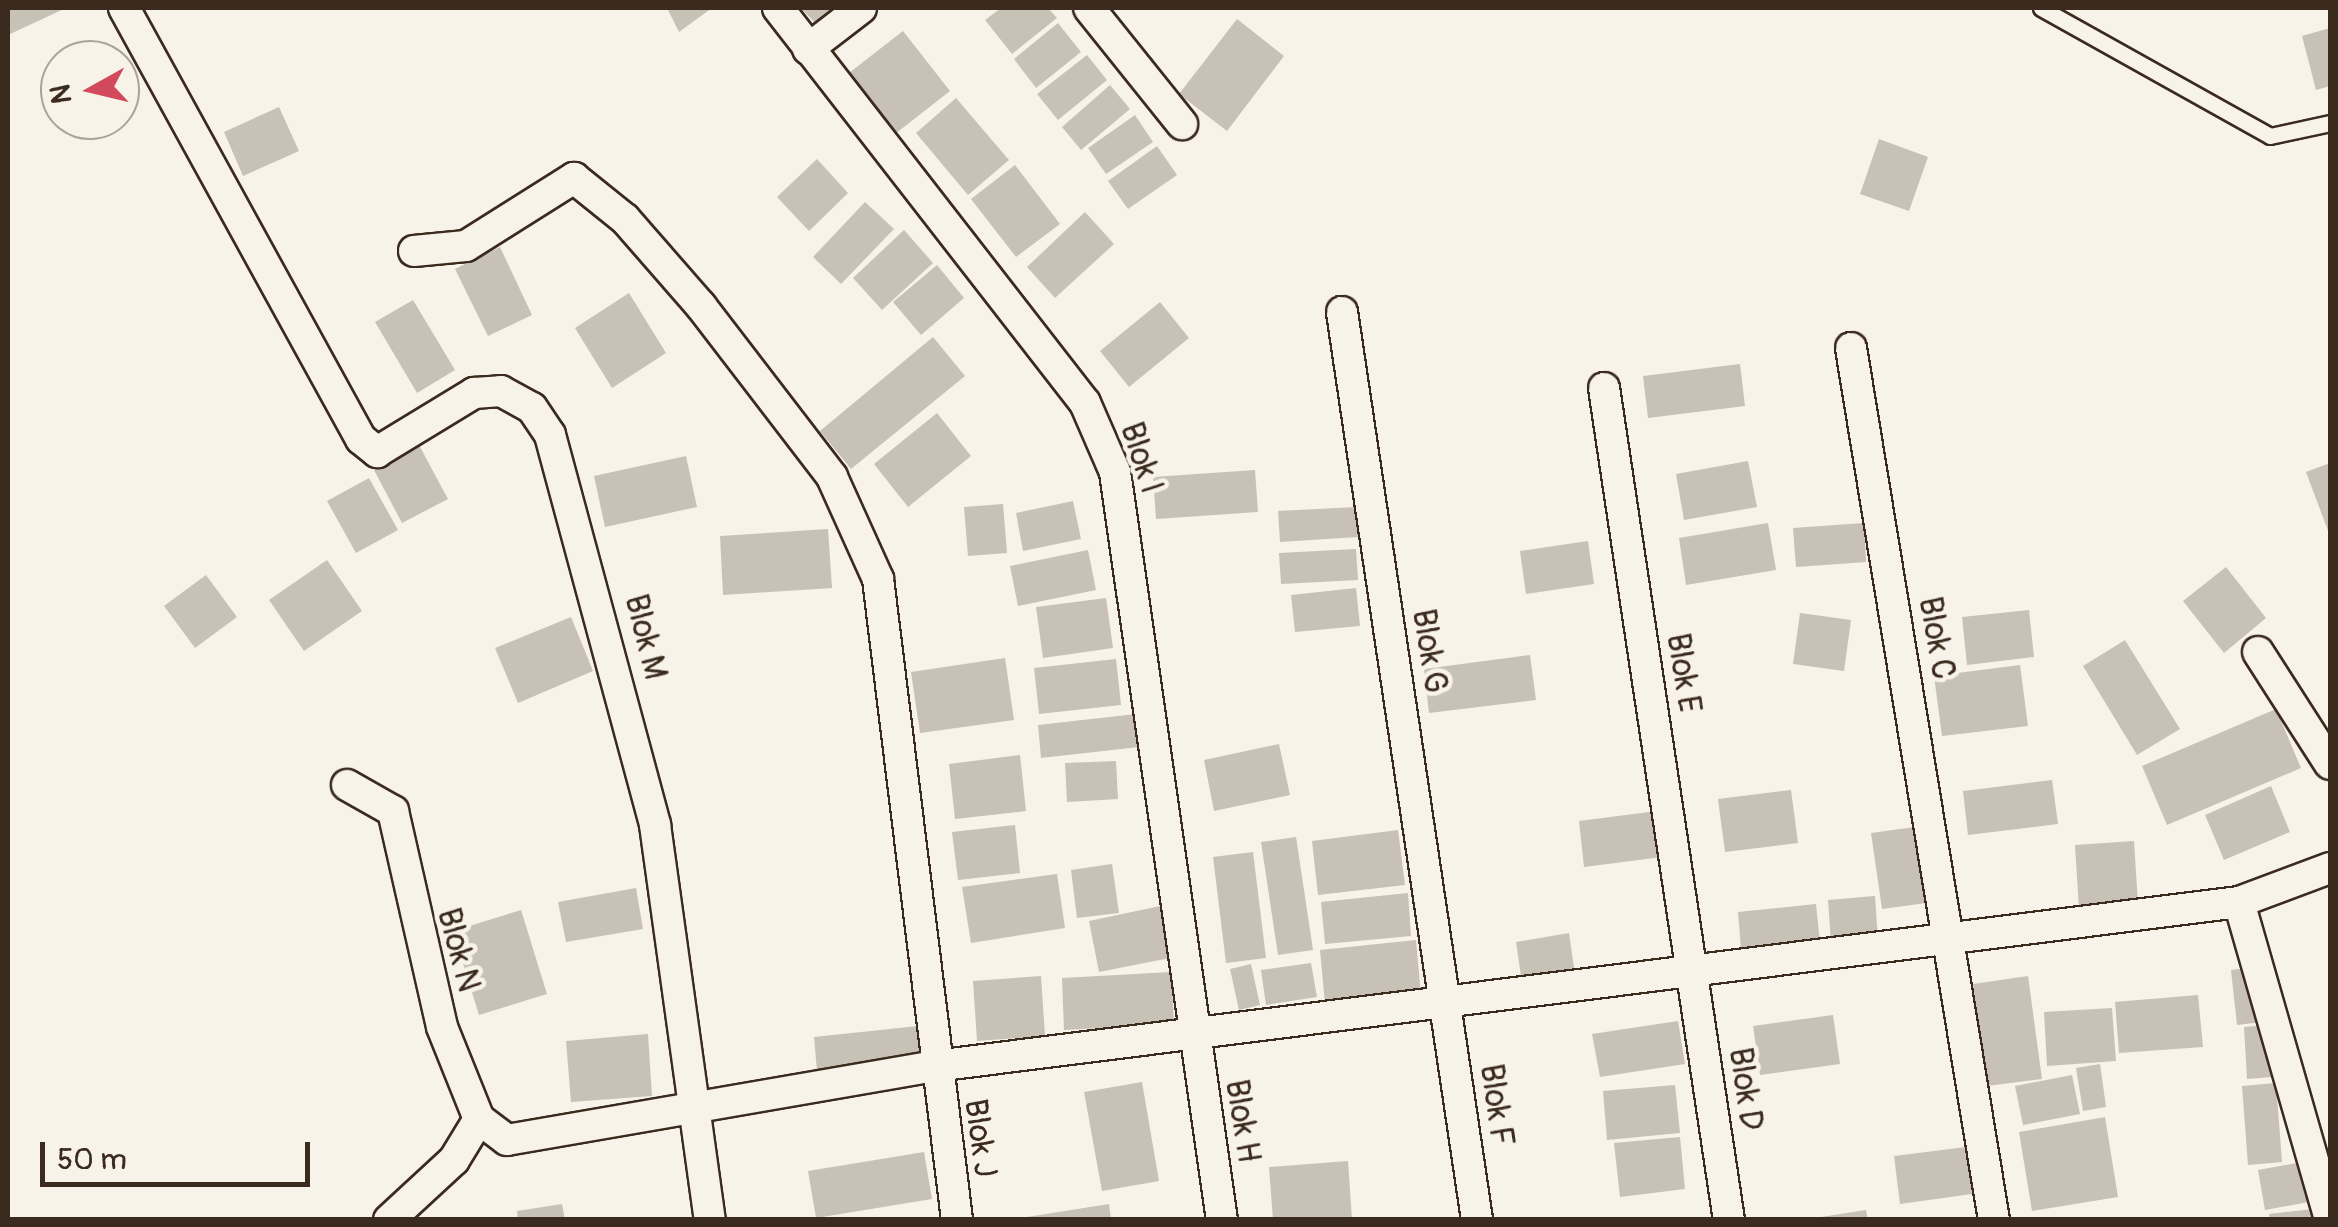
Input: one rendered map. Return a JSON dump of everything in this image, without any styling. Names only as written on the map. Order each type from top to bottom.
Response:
[{"type":"street","name":"Blok M","points":[[124,8],[354,422],[377,452],[474,393],[502,391],[532,408],[550,435],[655,825],[695,1106]]},
{"type":"street","name":"Blok I","points":[[778,8],[1085,402],[1114,472],[1193,1032]]},
{"type":"street","points":[[808,50],[861,8]]},
{"type":"street","points":[[1089,8],[1182,124]]},
{"type":"street","name":"Blok J","points":[[414,252],[466,246],[574,178],[625,219],[701,306],[832,477],[878,580],[934,1066],[957,1220]]},
{"type":"street","name":"Blok G","points":[[1342,312],[1446,1000]]},
{"type":"street","name":"Blok C","points":[[1851,348],[1952,940],[1994,1220]]},
{"type":"street","name":"Blok E","points":[[1604,388],[1692,970]]},
{"type":"street","points":[[2258,652],[2330,764]]},
{"type":"street","name":"Blok N","points":[[348,785],[392,810],[442,1026],[478,1119]]},
{"type":"street","points":[[389,1220],[454,1160],[478,1119],[507,1140],[934,1066],[2239,902],[2330,868]]},
{"type":"street","points":[[2239,902],[2330,1220]]},
{"type":"street","name":"Blok D","points":[[1692,970],[1729,1220]]},
{"type":"street","name":"Blok F","points":[[1446,1000],[1476,1220]]},
{"type":"street","name":"Blok H","points":[[1193,1032],[1222,1220]]},
{"type":"street","points":[[695,1106],[710,1220]]},
{"type":"lane","points":[[2041,8],[2270,136],[2330,123]]},
{"type":"building","points":[[8,8],[66,8],[8,35]]},
{"type":"building","points":[[667,8],[712,8],[679,32]]},
{"type":"building","points":[[801,8],[833,8],[816,24]]},
{"type":"building","points":[[1001,8],[1048,8],[1057,18],[1012,54],[985,20]]},
{"type":"building","points":[[1237,19],[1284,56],[1227,131],[1179,94]]},
{"type":"building","points":[[1058,23],[1081,52],[1036,88],[1014,59]]},
{"type":"building","points":[[2330,28],[2330,86],[2316,90],[2302,36]]},
{"type":"building","points":[[903,31],[950,91],[895,134],[849,73]]},
{"type":"building","points":[[1087,55],[1107,80],[1058,120],[1037,94]]},
{"type":"building","points":[[1110,85],[1130,109],[1081,150],[1062,127]]},
{"type":"building","points":[[956,98],[1009,160],[968,195],[916,133]]},
{"type":"building","points":[[279,107],[299,151],[243,176],[224,132]]},
{"type":"building","points":[[1135,115],[1153,142],[1106,174],[1088,148]]},
{"type":"building","points":[[1879,139],[1928,157],[1909,211],[1860,194]]},
{"type":"building","points":[[1157,146],[1177,175],[1128,209],[1108,181]]},
{"type":"building","points":[[817,159],[848,193],[809,231],[777,197]]},
{"type":"building","points":[[1015,165],[1060,224],[1016,257],[971,199]]},
{"type":"building","points":[[865,202],[894,229],[841,284],[813,257]]},
{"type":"building","points":[[1085,212],[1114,244],[1055,298],[1027,267]]},
{"type":"building","points":[[904,230],[933,263],[882,310],[853,278]]},
{"type":"building","points":[[500,247],[532,315],[488,336],[455,269]]},
{"type":"building","points":[[937,265],[964,298],[921,335],[893,302]]},
{"type":"building","points":[[629,293],[666,353],[612,388],[575,328]]},
{"type":"building","points":[[413,300],[455,370],[417,393],[375,322]]},
{"type":"building","points":[[1160,302],[1189,338],[1129,387],[1100,351]]},
{"type":"building","points":[[933,337],[965,376],[851,469],[820,431]]},
{"type":"building","points":[[1740,364],[1745,406],[1648,418],[1643,376]]},
{"type":"building","points":[[937,413],[971,456],[908,507],[874,464]]},
{"type":"building","points":[[419,445],[448,499],[402,523],[374,470]]},
{"type":"building","points":[[686,456],[697,507],[605,527],[594,476]]},
{"type":"building","points":[[1748,461],[1757,507],[1684,520],[1676,474]]},
{"type":"building","points":[[2330,463],[2330,536],[2306,472]]},
{"type":"building","points":[[1255,470],[1258,512],[1156,519],[1153,477]]},
{"type":"building","points":[[369,478],[398,530],[356,553],[327,501]]},
{"type":"building","points":[[1073,501],[1081,539],[1023,551],[1016,513]]},
{"type":"building","points":[[1003,504],[1007,553],[968,556],[964,507]]},
{"type":"building","points":[[1356,507],[1358,537],[1280,542],[1278,511]]},
{"type":"building","points":[[1768,523],[1776,570],[1686,585],[1679,538]]},
{"type":"building","points":[[1864,523],[1866,562],[1796,567],[1793,528]]},
{"type":"building","points":[[828,529],[832,588],[723,595],[720,536]]},
{"type":"building","points":[[1588,541],[1594,584],[1526,594],[1520,551]]},
{"type":"building","points":[[1356,549],[1358,580],[1281,584],[1279,553]]},
{"type":"building","points":[[1088,550],[1096,590],[1018,606],[1010,566]]},
{"type":"building","points":[[327,560],[362,611],[304,651],[269,600]]},
{"type":"building","points":[[2226,567],[2266,618],[2224,653],[2183,601]]},
{"type":"building","points":[[206,575],[237,617],[195,648],[164,606]]},
{"type":"building","points":[[1356,588],[1360,626],[1295,632],[1291,595]]},
{"type":"building","points":[[1106,598],[1113,648],[1043,658],[1036,607]]},
{"type":"building","points":[[2029,610],[2034,657],[1967,665],[1962,617]]},
{"type":"building","points":[[1800,613],[1851,620],[1844,671],[1793,664]]},
{"type":"building","points":[[571,617],[593,671],[518,703],[495,648]]},
{"type":"building","points":[[2125,640],[2180,729],[2137,755],[2083,666]]},
{"type":"building","points":[[1530,655],[1536,700],[1429,713],[1424,669]]},
{"type":"building","points":[[1005,658],[1014,720],[920,733],[911,672]]},
{"type":"building","points":[[1116,659],[1121,705],[1039,714],[1034,668]]},
{"type":"building","points":[[2020,665],[2028,726],[1942,736],[1934,676]]},
{"type":"building","points":[[2276,709],[2301,768],[2167,825],[2142,766]]},
{"type":"building","points":[[1136,714],[1139,747],[1041,758],[1038,725]]},
{"type":"building","points":[[1279,744],[1290,795],[1214,811],[1204,760]]},
{"type":"building","points":[[1020,755],[1026,811],[955,819],[949,764]]},
{"type":"building","points":[[1116,761],[1118,799],[1067,802],[1065,763]]},
{"type":"building","points":[[2052,780],[2058,824],[1968,835],[1963,791]]},
{"type":"building","points":[[2271,786],[2290,832],[2224,860],[2205,815]]},
{"type":"building","points":[[1791,790],[1798,843],[1725,852],[1718,799]]},
{"type":"building","points":[[1665,810],[1670,856],[1584,867],[1579,821]]},
{"type":"building","points":[[1015,825],[1020,873],[958,880],[952,832]]},
{"type":"building","points":[[1922,826],[1934,902],[1882,909],[1871,833]]},
{"type":"building","points":[[1398,830],[1405,885],[1318,895],[1312,841]]},
{"type":"building","points":[[1296,837],[1313,950],[1278,955],[1261,842]]},
{"type":"building","points":[[2134,841],[2138,904],[2079,909],[2075,845]]},
{"type":"building","points":[[1253,852],[1266,958],[1226,963],[1213,857]]},
{"type":"building","points":[[1112,864],[1119,913],[1077,918],[1071,870]]},
{"type":"building","points":[[1057,874],[1065,928],[971,943],[962,887]]},
{"type":"building","points":[[636,888],[643,929],[566,942],[558,902]]},
{"type":"building","points":[[1408,893],[1411,936],[1325,944],[1321,902]]},
{"type":"building","points":[[1875,896],[1878,940],[1831,943],[1828,900]]},
{"type":"building","points":[[1816,904],[1820,943],[1741,950],[1738,912]]},
{"type":"building","points":[[1165,905],[1175,957],[1099,972],[1089,921]]},
{"type":"building","points":[[521,910],[547,994],[479,1015],[453,931]]},
{"type":"building","points":[[1569,933],[1576,982],[1523,990],[1516,942]]},
{"type":"building","points":[[1416,940],[1421,995],[1325,1004],[1320,950]]},
{"type":"building","points":[[1311,963],[1317,997],[1266,1005],[1261,970]]},
{"type":"building","points":[[1251,964],[1260,1005],[1239,1010],[1230,969]]},
{"type":"building","points":[[2255,967],[2262,1022],[2237,1025],[2231,970]]},
{"type":"building","points":[[1171,972],[1174,1024],[1064,1030],[1062,978]]},
{"type":"building","points":[[1041,976],[1045,1036],[977,1041],[973,981]]},
{"type":"building","points":[[2028,976],[2042,1079],[1987,1086],[1973,984]]},
{"type":"building","points":[[2198,995],[2203,1047],[2119,1053],[2115,1002]]},
{"type":"building","points":[[2112,1008],[2116,1061],[2047,1066],[2044,1012]]},
{"type":"building","points":[[1833,1015],[1840,1064],[1760,1075],[1753,1026]]},
{"type":"building","points":[[1678,1021],[1685,1064],[1600,1077],[1592,1034]]},
{"type":"building","points":[[2269,1025],[2272,1077],[2247,1079],[2244,1027]]},
{"type":"building","points":[[918,1026],[922,1060],[817,1071],[814,1037]]},
{"type":"building","points":[[648,1034],[652,1096],[571,1102],[566,1041]]},
{"type":"building","points":[[2100,1064],[2106,1107],[2083,1111],[2076,1068]]},
{"type":"building","points":[[2072,1075],[2080,1114],[2023,1125],[2015,1086]]},
{"type":"building","points":[[1142,1082],[1159,1181],[1102,1191],[1084,1092]]},
{"type":"building","points":[[2276,1083],[2282,1162],[2248,1165],[2242,1086]]},
{"type":"building","points":[[1675,1085],[1680,1133],[1607,1140],[1603,1091]]},
{"type":"building","points":[[2105,1117],[2118,1197],[2032,1211],[2019,1132]]},
{"type":"building","points":[[1680,1137],[1685,1189],[1620,1197],[1614,1143]]},
{"type":"building","points":[[1966,1147],[1972,1194],[1900,1204],[1894,1156]]},
{"type":"building","points":[[924,1152],[932,1199],[816,1218],[808,1171]]},
{"type":"building","points":[[1348,1161],[1352,1220],[1273,1220],[1269,1167]]},
{"type":"building","points":[[2302,1162],[2309,1202],[2265,1210],[2258,1170]]},
{"type":"building","points":[[562,1204],[565,1220],[518,1220],[517,1211]]},
{"type":"building","points":[[1109,1204],[1111,1220],[1027,1220],[1027,1217]]},
{"type":"building","points":[[2322,1208],[2323,1220],[2270,1220],[2269,1214]]},
{"type":"building","points":[[1866,1210],[1868,1220],[1821,1220],[1821,1217]]}]
